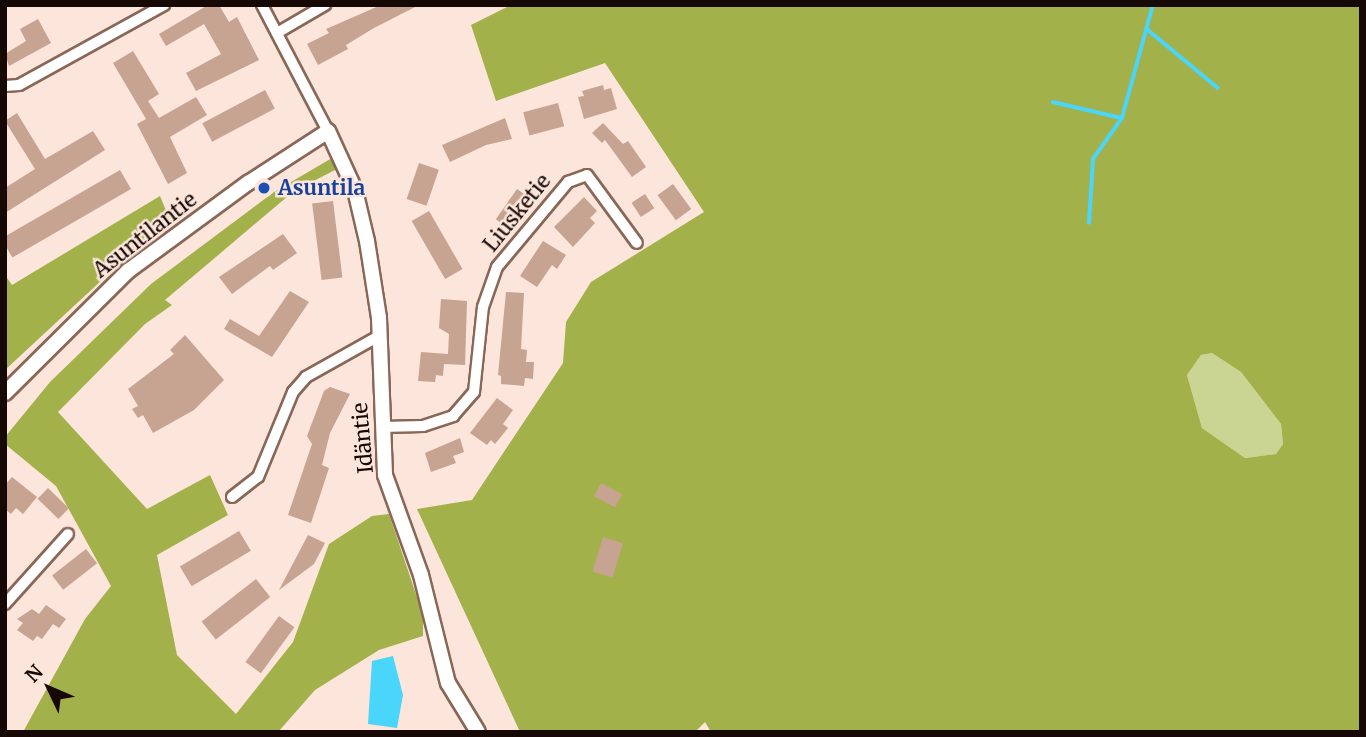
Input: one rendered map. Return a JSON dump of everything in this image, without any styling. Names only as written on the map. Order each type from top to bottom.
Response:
[{"type":"street","points":[[5,86],[19,85],[164,5]]},
{"type":"street","points":[[262,5],[328,131]]},
{"type":"street","points":[[277,33],[325,5]]},
{"type":"street","name":"Idäntie","points":[[328,131],[358,203],[379,318],[377,337],[385,475],[421,575],[448,683],[478,732]]},
{"type":"street","name":"Asuntilantie","points":[[5,393],[128,271],[247,183],[328,131]]},
{"type":"street","name":"Liusketie","points":[[382,427],[423,426],[453,416],[474,392],[483,307],[497,267],[568,182],[587,175],[637,243]]},
{"type":"street","points":[[232,497],[258,477],[293,392],[306,377],[377,337]]},
{"type":"street","points":[[5,604],[68,534]]},
{"type":"green space","points":[[511,5],[1361,5],[1361,732],[711,732],[705,722],[695,732],[520,732],[417,509],[472,500],[563,363],[566,322],[591,282],[704,212],[605,63],[496,101],[471,25]],"holes":[[[1212,353],[1241,372],[1281,424],[1283,444],[1276,454],[1245,458],[1202,428],[1187,375],[1201,355]]]},
{"type":"green space","points":[[332,158],[339,168],[294,191],[165,300],[172,305],[145,324],[58,412],[147,509],[210,475],[228,515],[157,555],[177,655],[236,714],[293,642],[329,544],[372,516],[389,514],[423,615],[423,636],[379,650],[315,690],[278,732],[23,732],[85,619],[111,586],[56,486],[5,444],[5,437],[50,382],[151,284],[274,192]]},
{"type":"green space","points":[[160,196],[172,225],[103,279],[5,370],[5,275],[12,285]]},
{"type":"green space","points":[[1212,353],[1241,372],[1281,424],[1283,444],[1276,454],[1245,458],[1202,428],[1187,375],[1201,355]]},
{"type":"water","points":[[393,656],[403,695],[397,728],[368,724],[372,661]]},
{"type":"building","points":[[208,5],[219,5],[229,22],[237,17],[259,60],[196,91],[186,73],[221,54],[204,24],[166,46],[159,34]]},
{"type":"building","points":[[381,5],[419,5],[374,28],[346,45],[348,49],[318,65],[307,44],[329,33],[326,29]]},
{"type":"building","points":[[38,19],[51,43],[9,66],[5,54],[26,41],[20,29]]},
{"type":"building","points":[[133,51],[159,94],[148,101],[159,118],[196,97],[207,115],[170,137],[187,173],[168,184],[137,124],[146,119],[113,63]]},
{"type":"building","points":[[603,85],[604,90],[611,88],[617,109],[584,119],[578,97],[584,96],[582,91]]},
{"type":"building","points":[[265,90],[275,109],[212,142],[202,123]]},
{"type":"building","points":[[558,103],[564,126],[529,135],[523,112]]},
{"type":"building","points":[[17,113],[45,159],[93,131],[105,150],[5,213],[5,188],[35,169],[5,121]]},
{"type":"building","points":[[505,118],[512,139],[486,145],[450,162],[442,145]]},
{"type":"building","points":[[603,123],[623,144],[628,141],[646,167],[632,177],[605,140],[602,143],[592,133]]},
{"type":"building","points":[[419,163],[439,170],[426,206],[407,199]]},
{"type":"building","points":[[120,170],[131,189],[12,258],[5,245],[5,236]]},
{"type":"building","points":[[673,184],[691,209],[676,220],[658,195]]},
{"type":"building","points":[[517,189],[527,196],[506,226],[496,219]]},
{"type":"building","points":[[645,194],[654,208],[641,217],[632,203]]},
{"type":"building","points":[[584,197],[597,211],[590,218],[595,223],[573,247],[554,227]]},
{"type":"building","points":[[333,201],[342,277],[322,280],[312,204]]},
{"type":"building","points":[[429,211],[462,269],[445,279],[412,221]]},
{"type":"building","points":[[283,234],[297,253],[273,270],[270,266],[232,294],[219,277]]},
{"type":"building","points":[[543,241],[566,255],[557,269],[552,265],[537,287],[520,276]]},
{"type":"building","points":[[290,291],[309,302],[272,357],[224,329],[230,319],[259,336]]},
{"type":"building","points":[[506,292],[524,293],[521,349],[527,350],[526,362],[534,362],[533,379],[525,378],[524,386],[501,384],[501,376],[498,375]]},
{"type":"building","points":[[441,299],[467,301],[465,365],[444,364],[443,376],[436,375],[435,382],[418,381],[421,352],[448,354],[449,334],[439,328]]},
{"type":"building","points":[[185,335],[224,380],[194,410],[153,433],[143,415],[138,418],[132,409],[138,406],[128,389],[174,354],[170,350]]},
{"type":"building","points":[[330,387],[350,394],[330,433],[322,465],[329,468],[311,523],[288,515],[312,444],[307,436],[324,391]]},
{"type":"building","points":[[497,398],[513,410],[503,424],[508,428],[495,444],[491,440],[487,445],[470,433]]},
{"type":"building","points":[[460,438],[464,452],[453,456],[456,463],[431,472],[425,453]]},
{"type":"building","points":[[12,477],[37,497],[23,514],[16,508],[11,514],[5,509],[5,485]]},
{"type":"building","points":[[601,483],[622,494],[615,508],[594,496]]},
{"type":"building","points":[[48,488],[69,508],[58,519],[38,499]]},
{"type":"building","points":[[239,531],[251,551],[192,586],[180,567]]},
{"type":"building","points":[[308,535],[325,543],[314,564],[279,590]]},
{"type":"building","points":[[603,537],[623,543],[613,578],[592,571]]},
{"type":"building","points":[[86,549],[97,563],[63,590],[52,575]]},
{"type":"building","points":[[256,579],[270,597],[216,640],[202,621]]},
{"type":"building","points":[[46,605],[66,619],[59,628],[53,624],[42,639],[37,636],[33,641],[17,630],[23,623],[17,619],[32,609],[39,614]]},
{"type":"building","points":[[279,616],[294,627],[261,673],[245,662]]},
{"type":"waterway","points":[[1089,223],[1093,159],[1122,118],[1153,5]]},
{"type":"waterway","points":[[1147,29],[1218,88]]},
{"type":"waterway","points":[[1053,102],[1122,118]]},
{"type":"place","name":"Asuntila","points":[[264,188]]}]
